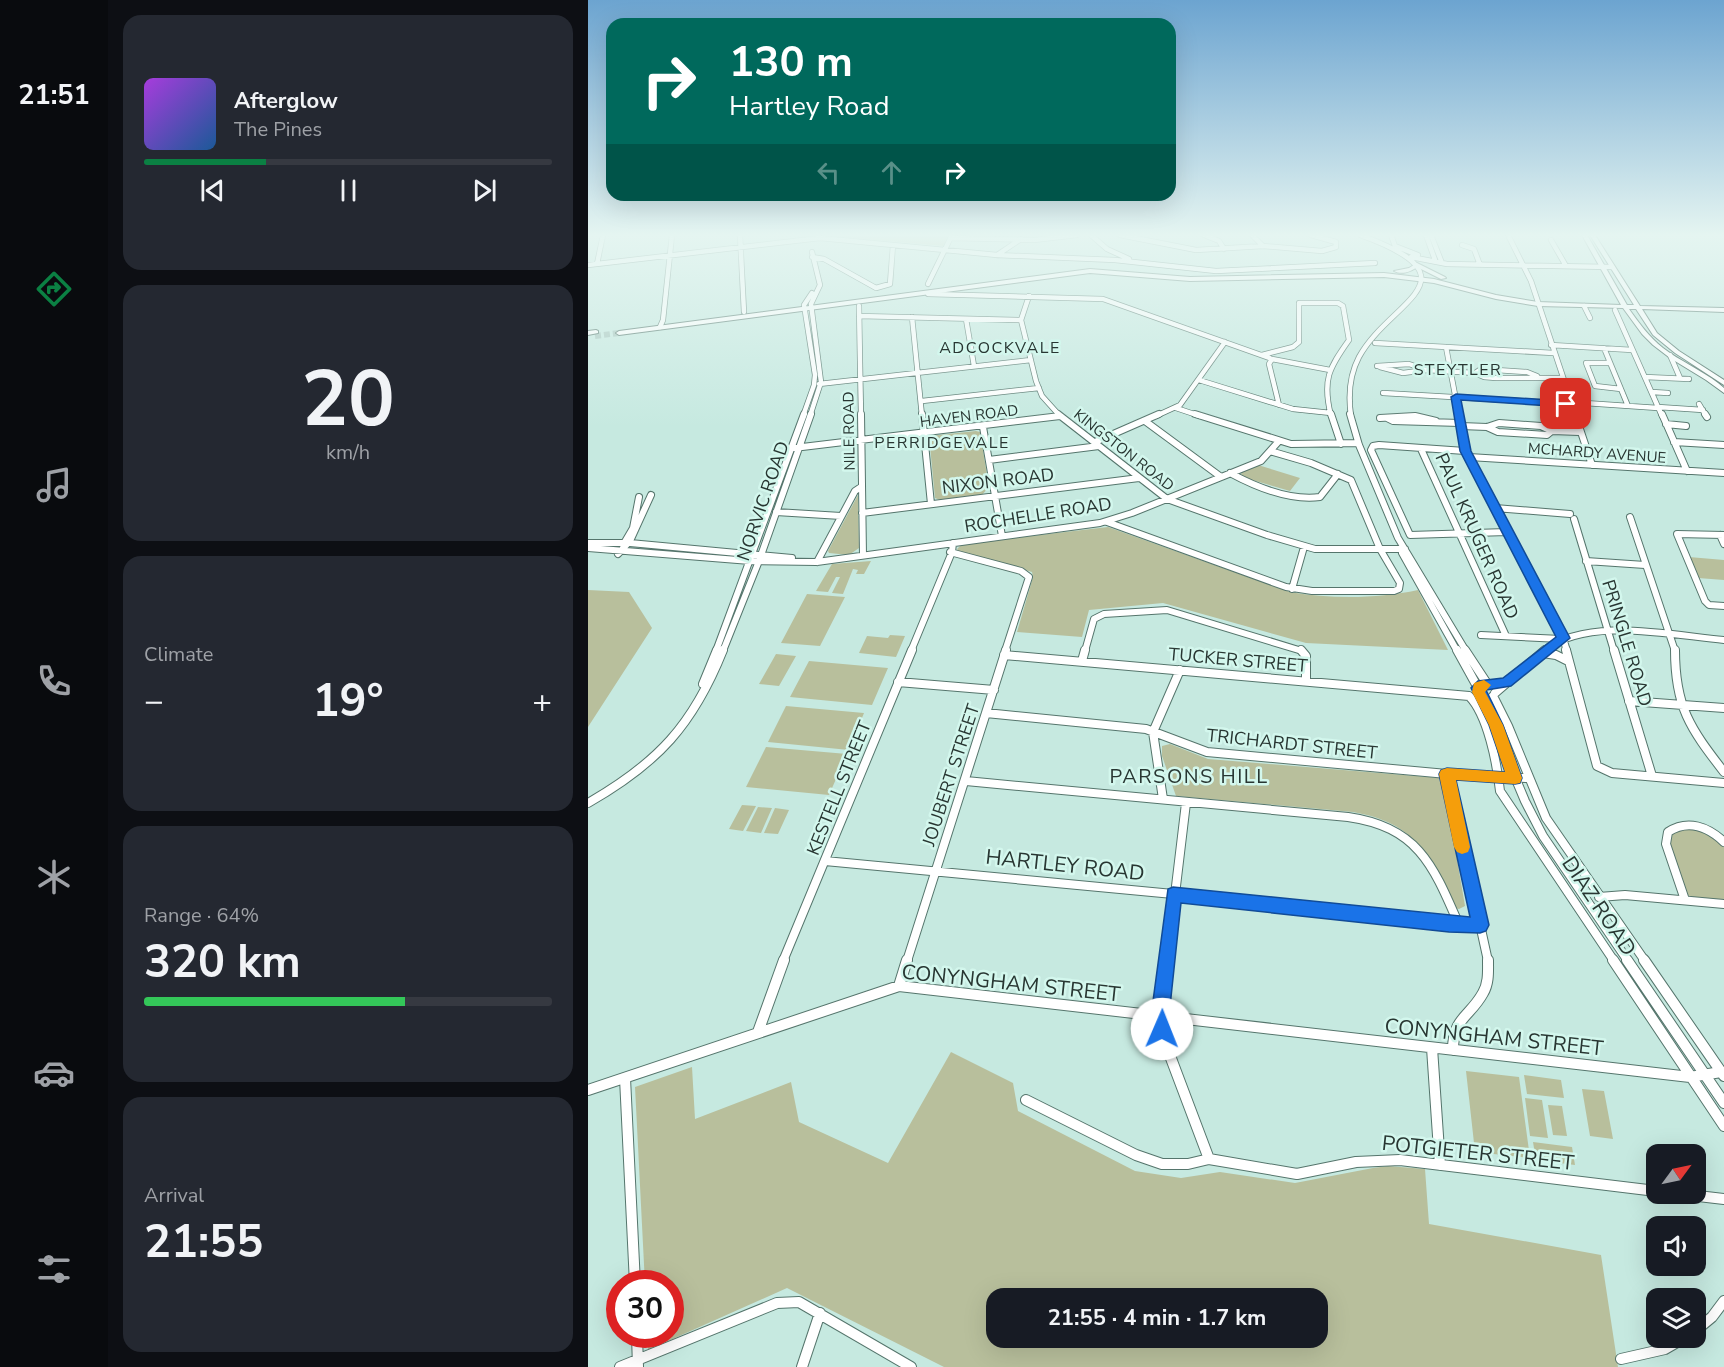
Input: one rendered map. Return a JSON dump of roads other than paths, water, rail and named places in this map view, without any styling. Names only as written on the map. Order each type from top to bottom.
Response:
[{"type":"main road","points":[[663,324],[848,299]]},
{"type":"main road","points":[[619,331],[744,312],[853,299]]},
{"type":"main road","points":[[1512,299],[1625,310],[1650,339],[1724,391]]},
{"type":"main road","points":[[1527,299],[1724,308]]},
{"type":"main road","points":[[1622,299],[1636,322]]},
{"type":"main road","points":[[1632,299],[1651,329],[1666,344],[1724,382]]},
{"type":"main road","points":[[1616,309],[1626,305]]},
{"type":"street","points":[[663,324],[665,299]]},
{"type":"street","points":[[743,299],[744,312]]},
{"type":"street","points":[[809,304],[811,299]]},
{"type":"street","name":"NORVIC ROAD","points":[[697,700],[817,384],[809,304],[812,299]]},
{"type":"street","points":[[859,316],[1021,320],[1028,299]]},
{"type":"street","points":[[1101,299],[1272,359],[1330,370]]},
{"type":"street","name":"DIAZ ROAD","points":[[1413,299],[1368,341],[1354,365],[1349,406],[1358,442],[1371,476],[1372,486],[1402,549],[1496,725],[1515,778],[1543,836],[1724,1103]]},
{"type":"street","points":[[1537,301],[1592,465]]},
{"type":"street","points":[[1262,355],[1293,347],[1299,342],[1299,303],[1338,303],[1344,307],[1349,338],[1330,370],[1327,391],[1330,413],[1341,444]]},
{"type":"street","name":"NILE ROAD","points":[[859,306],[863,555]]},
{"type":"street","points":[[1584,306],[1590,318]]},
{"type":"street","points":[[1616,309],[1632,350],[1687,471]]},
{"type":"street","points":[[912,317],[931,504]]},
{"type":"street","points":[[966,319],[974,366]]},
{"type":"street","name":"KINGSTON ROAD","points":[[1021,320],[1039,388],[1060,416],[1167,499],[1304,547],[1325,551],[1402,549]]},
{"type":"street","points":[[989,460],[1097,444],[1176,408],[1186,399],[1225,342]]},
{"type":"street","points":[[1375,343],[1553,353]]},
{"type":"street","points":[[1551,345],[1632,350]]},
{"type":"street","points":[[1446,347],[1467,454],[1562,639],[1596,764],[1601,770],[1612,773],[1724,783]]},
{"type":"street","points":[[1604,348],[1628,406]]},
{"type":"street","points":[[1670,355],[1680,378]]},
{"type":"street","points":[[1272,359],[1269,364],[1279,405]]},
{"type":"street","points":[[817,384],[1031,360]]},
{"type":"street","points":[[1610,363],[1586,363],[1595,386],[1620,389]]},
{"type":"street","points":[[1378,366],[1389,371],[1450,371],[1496,378],[1531,380],[1537,376],[1562,378]]},
{"type":"street","points":[[1645,377],[1689,379]]},
{"type":"street","points":[[1199,380],[1279,405],[1299,410],[1330,413]]},
{"type":"street","points":[[922,401],[1039,388]]},
{"type":"street","points":[[1652,392],[1668,393]]},
{"type":"street","points":[[1383,393],[1628,406],[1701,407],[1707,417]]},
{"type":"street","points":[[1176,408],[1279,441],[1302,445],[1358,442]]},
{"type":"street","name":"HAVEN ROAD","points":[[794,449],[1060,416]]},
{"type":"street","points":[[1380,417],[1402,422],[1430,423],[1436,421],[1488,427],[1498,432],[1547,435],[1552,431],[1580,432]]},
{"type":"street","points":[[1145,421],[1221,477]]},
{"type":"street","points":[[1666,424],[1686,426]]},
{"type":"street","points":[[983,427],[1002,536]]},
{"type":"street","name":"ROCHELLE ROAD","points":[[588,543],[760,558],[818,560],[1107,522],[1261,461],[1279,441]]},
{"type":"street","points":[[1674,442],[1724,445]]},
{"type":"street","name":"MCHARDY AVENUE","points":[[1460,534],[1412,536],[1406,531],[1371,450],[1373,446],[1421,448],[1592,465],[1724,473]]},
{"type":"street","name":"PAUL KRUGER ROAD","points":[[1421,448],[1506,636]]},
{"type":"street","name":"NORVIC ROAD","points":[[588,803],[625,782],[648,765],[674,738],[716,668],[760,558],[794,449]]},
{"type":"street","points":[[1107,522],[1255,578],[1293,589],[1369,592],[1399,589],[1400,583],[1381,550],[1352,481],[1270,451]]},
{"type":"street","points":[[1230,473],[1244,480],[1308,499],[1320,497],[1338,474]]},
{"type":"street","name":"NIXON ROAD","points":[[862,513],[1138,478]]},
{"type":"street","points":[[818,560],[855,491],[861,487]]},
{"type":"street","points":[[624,546],[651,495]]},
{"type":"street","points":[[624,546],[633,528],[639,497]]},
{"type":"street","name":"PRINGLE ROAD","points":[[1495,508],[1572,516],[1652,776]]},
{"type":"street","points":[[776,512],[841,516]]},
{"type":"street","points":[[1630,517],[1672,636],[1676,652],[1676,687],[1681,705],[1694,733],[1724,772]]},
{"type":"street","points":[[1460,534],[1507,532]]},
{"type":"street","points":[[1724,544],[1722,535],[1677,534],[1705,601],[1709,605],[1724,606]]},
{"type":"street","name":"KESTELL STREET","points":[[758,1032],[771,991],[951,553],[951,543]]},
{"type":"street","name":"ROCHELLE ROAD","points":[[588,548],[624,546]]},
{"type":"street","points":[[1293,589],[1304,547]]},
{"type":"street","name":"DIAZ ROAD","points":[[1402,549],[1492,689],[1526,778],[1546,818],[1722,1074]]},
{"type":"street","name":"JOUBERT STREET","points":[[900,986],[1029,578],[1028,574],[951,553]]},
{"type":"street","points":[[1586,561],[1646,565]]},
{"type":"street","points":[[1082,661],[1094,619],[1104,614],[1167,610],[1300,649],[1306,656],[1306,681]]},
{"type":"street","points":[[1481,635],[1562,639],[1587,632],[1607,631],[1724,640]]},
{"type":"street","points":[[1479,691],[1492,689],[1506,682],[1562,639]]},
{"type":"street","points":[[1543,653],[1557,655],[1568,661]]},
{"type":"street","name":"TUCKER STREET","points":[[1004,655],[1468,696]]},
{"type":"street","points":[[1163,800],[1153,732],[1180,670]]},
{"type":"street","points":[[898,682],[994,690]]},
{"type":"street","points":[[1479,691],[1488,698],[1492,689]]},
{"type":"street","name":"DIAZ ROAD","points":[[1468,696],[1476,703],[1490,739],[1500,778],[1499,787],[1503,795],[1724,1126]]},
{"type":"street","points":[[1629,701],[1724,708]]},
{"type":"street","name":"TRICHARDT STREET","points":[[986,713],[1153,732],[1207,752],[1447,774],[1526,778]]},
{"type":"street","points":[[1447,774],[1486,949],[1487,985],[1455,1026],[1452,1034],[1453,1050]]},
{"type":"street","points":[[966,781],[1348,817],[1386,825],[1410,840],[1423,855],[1459,925]]},
{"type":"street","points":[[1186,802],[1173,894],[1160,1016],[1169,1053],[1209,1159]]},
{"type":"street","points":[[1685,900],[1666,844],[1668,832],[1679,826],[1692,825],[1711,831],[1724,842]]},
{"type":"street","name":"HARTLEY ROAD","points":[[825,861],[936,870],[1459,925],[1480,925]]},
{"type":"street","points":[[1599,897],[1611,895],[1724,904]]},
{"type":"street","name":"CONYNGHAM STREET","points":[[591,1087],[625,1078],[900,986],[1690,1077],[1722,1074]]},
{"type":"street","points":[[1432,1048],[1440,1165]]},
{"type":"street","points":[[625,1078],[634,1270]]},
{"type":"street","name":"POTGIETER STREET","points":[[1026,1100],[1149,1161],[1175,1165],[1209,1159],[1288,1174],[1305,1173],[1370,1160],[1400,1160],[1646,1190]]},
{"type":"street","points":[[1706,1197],[1724,1199]]},
{"type":"street","points":[[1706,1322],[1724,1301]]},
{"type":"street","points":[[620,1367],[638,1363],[777,1303],[799,1302],[911,1367]]},
{"type":"street","points":[[802,1367],[820,1313]]},
{"type":"street","points":[[637,1348],[638,1363]]},
{"type":"street","points":[[1621,1359],[1667,1348]]},
{"type":"tunnel","points":[[595,336],[619,333]]},
{"type":"district","name":"ADCOCKVALE","points":[[1000,348]]},
{"type":"district","name":"STEYTLER","points":[[1458,370]]},
{"type":"district","name":"PERRIDGEVALE","points":[[942,443]]},
{"type":"district","name":"PARSONS HILL","points":[[1189,776]]}]
